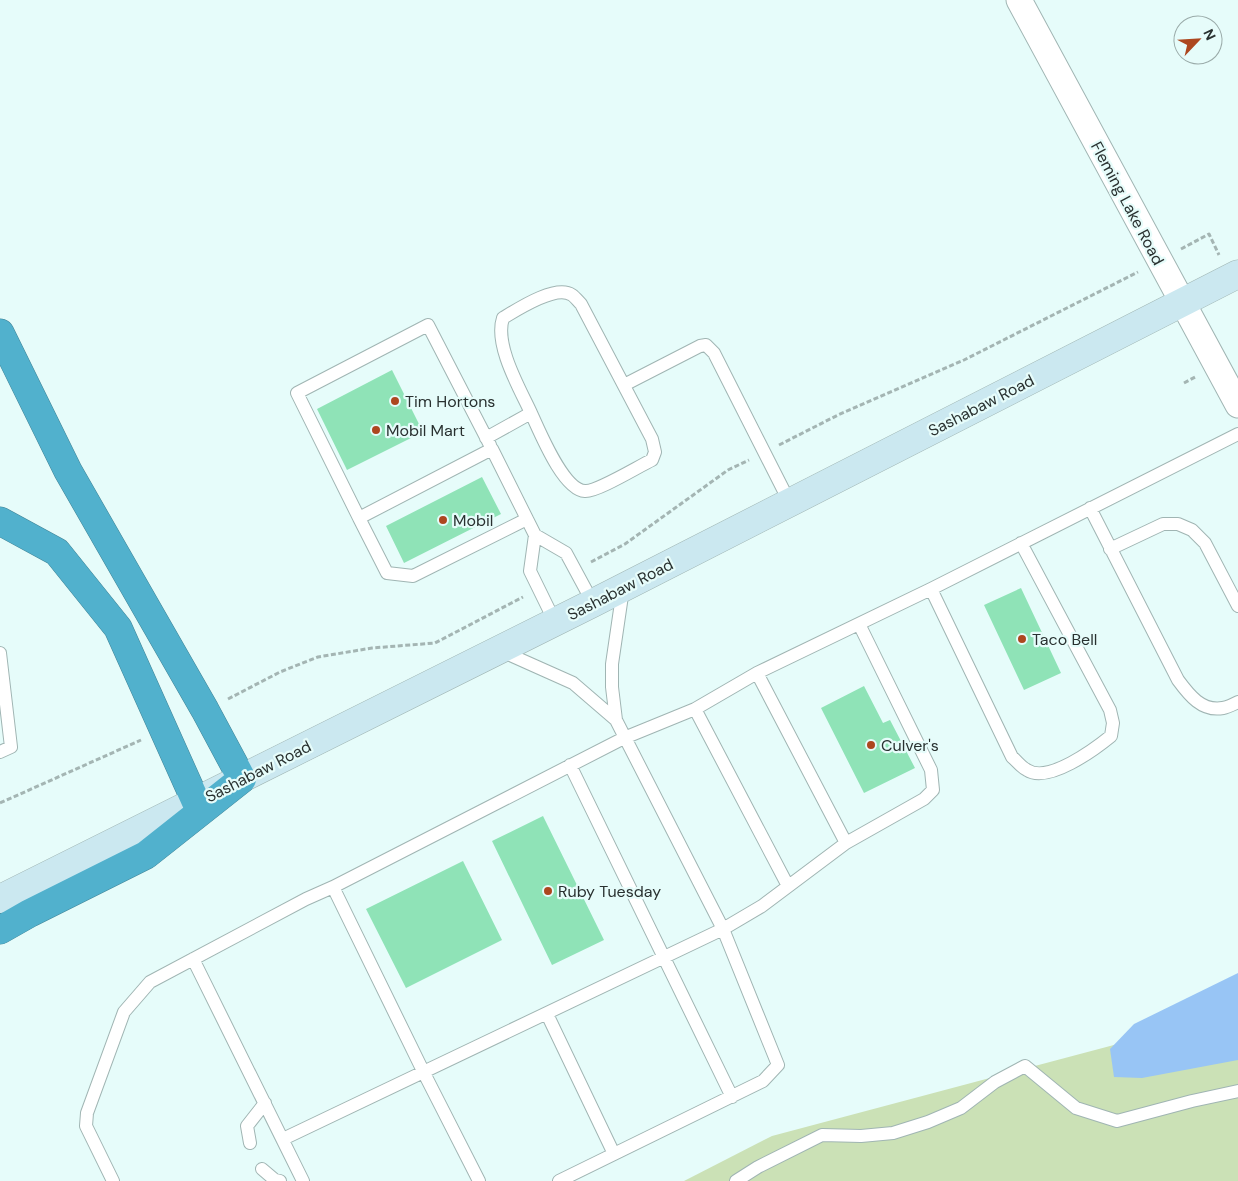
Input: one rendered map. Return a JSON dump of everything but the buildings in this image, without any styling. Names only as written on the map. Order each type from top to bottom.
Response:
[{"type":"highway","points":[[0,332],[68,471],[200,701],[242,779],[146,855],[0,930]]},
{"type":"highway","points":[[0,521],[57,552],[118,628],[196,802]]},
{"type":"main road","name":"Sashabaw Road","points":[[0,899],[623,588],[1238,274]]},
{"type":"street","name":"Fleming Lake Road","points":[[1019,0],[1238,406]]},
{"type":"lane","points":[[555,292],[571,294],[581,304],[652,439],[655,452],[652,460],[598,488],[586,492],[575,489],[561,473],[531,414],[504,349],[500,326],[503,318],[523,306],[555,292]]},
{"type":"lane","points":[[527,518],[413,576],[387,573],[297,393],[428,325],[527,518],[535,535],[530,571],[555,622]]},
{"type":"lane","points":[[624,385],[700,346],[706,345],[714,353],[790,503]]},
{"type":"lane","points":[[359,518],[489,444],[531,414]]},
{"type":"lane","points":[[113,1181],[86,1126],[87,1113],[124,1012],[150,982],[306,899],[333,887],[570,765],[624,738],[695,709],[757,673],[931,589],[1238,434]]},
{"type":"lane","points":[[1090,508],[1178,680],[1192,699],[1206,707],[1223,708],[1238,702]]},
{"type":"lane","points":[[1110,549],[1163,524],[1178,524],[1192,530],[1206,543],[1238,606]]},
{"type":"lane","points":[[535,535],[566,553],[593,603]]},
{"type":"lane","points":[[931,589],[1012,757],[1028,772],[1045,773],[1068,765],[1111,736],[1113,723],[1110,710],[1021,543]]},
{"type":"lane","points":[[559,1181],[763,1081],[778,1065],[723,929],[616,720],[612,687],[612,664],[623,588]]},
{"type":"lane","points":[[283,1139],[723,929],[762,906],[846,843],[924,799],[933,790],[931,770],[859,624]]},
{"type":"lane","points":[[499,650],[573,683],[616,720]]},
{"type":"lane","points":[[0,653],[11,746],[0,752]]},
{"type":"lane","points":[[757,673],[846,843]]},
{"type":"lane","points":[[695,709],[788,886]]},
{"type":"lane","points":[[570,765],[732,1097]]},
{"type":"lane","points":[[333,887],[479,1181]]},
{"type":"lane","points":[[193,958],[303,1181]]},
{"type":"lane","points":[[547,1014],[614,1154]]},
{"type":"lane","points":[[736,1181],[758,1167],[822,1135],[861,1136],[893,1133],[928,1122],[961,1108],[995,1082],[1025,1066],[1076,1108],[1117,1121],[1238,1091]]},
{"type":"lane","points":[[250,1143],[247,1126],[265,1103]]},
{"type":"lane","points":[[262,1169],[275,1180],[280,1181]]},
{"type":"path","points":[[575,570],[625,544],[728,470],[838,415],[964,360],[1123,280]]},
{"type":"path","points":[[222,702],[280,672],[318,657],[372,648],[435,643],[539,589]]},
{"type":"path","points":[[0,804],[137,742]]},
{"type":"green space","points":[[1238,1012],[1238,1181],[684,1181],[772,1136]]},
{"type":"water","points":[[1238,973],[1238,1060],[1142,1078],[1114,1077],[1110,1049],[1134,1024]]},
{"type":"place","name":"Tim Hortons","points":[[395,401]]},
{"type":"place","name":"Mobil Mart","points":[[376,430]]},
{"type":"place","name":"Mobil","points":[[443,520]]},
{"type":"place","name":"Taco Bell","points":[[1022,639]]},
{"type":"place","name":"Culver's","points":[[871,745]]},
{"type":"place","name":"Ruby Tuesday","points":[[548,891]]}]
